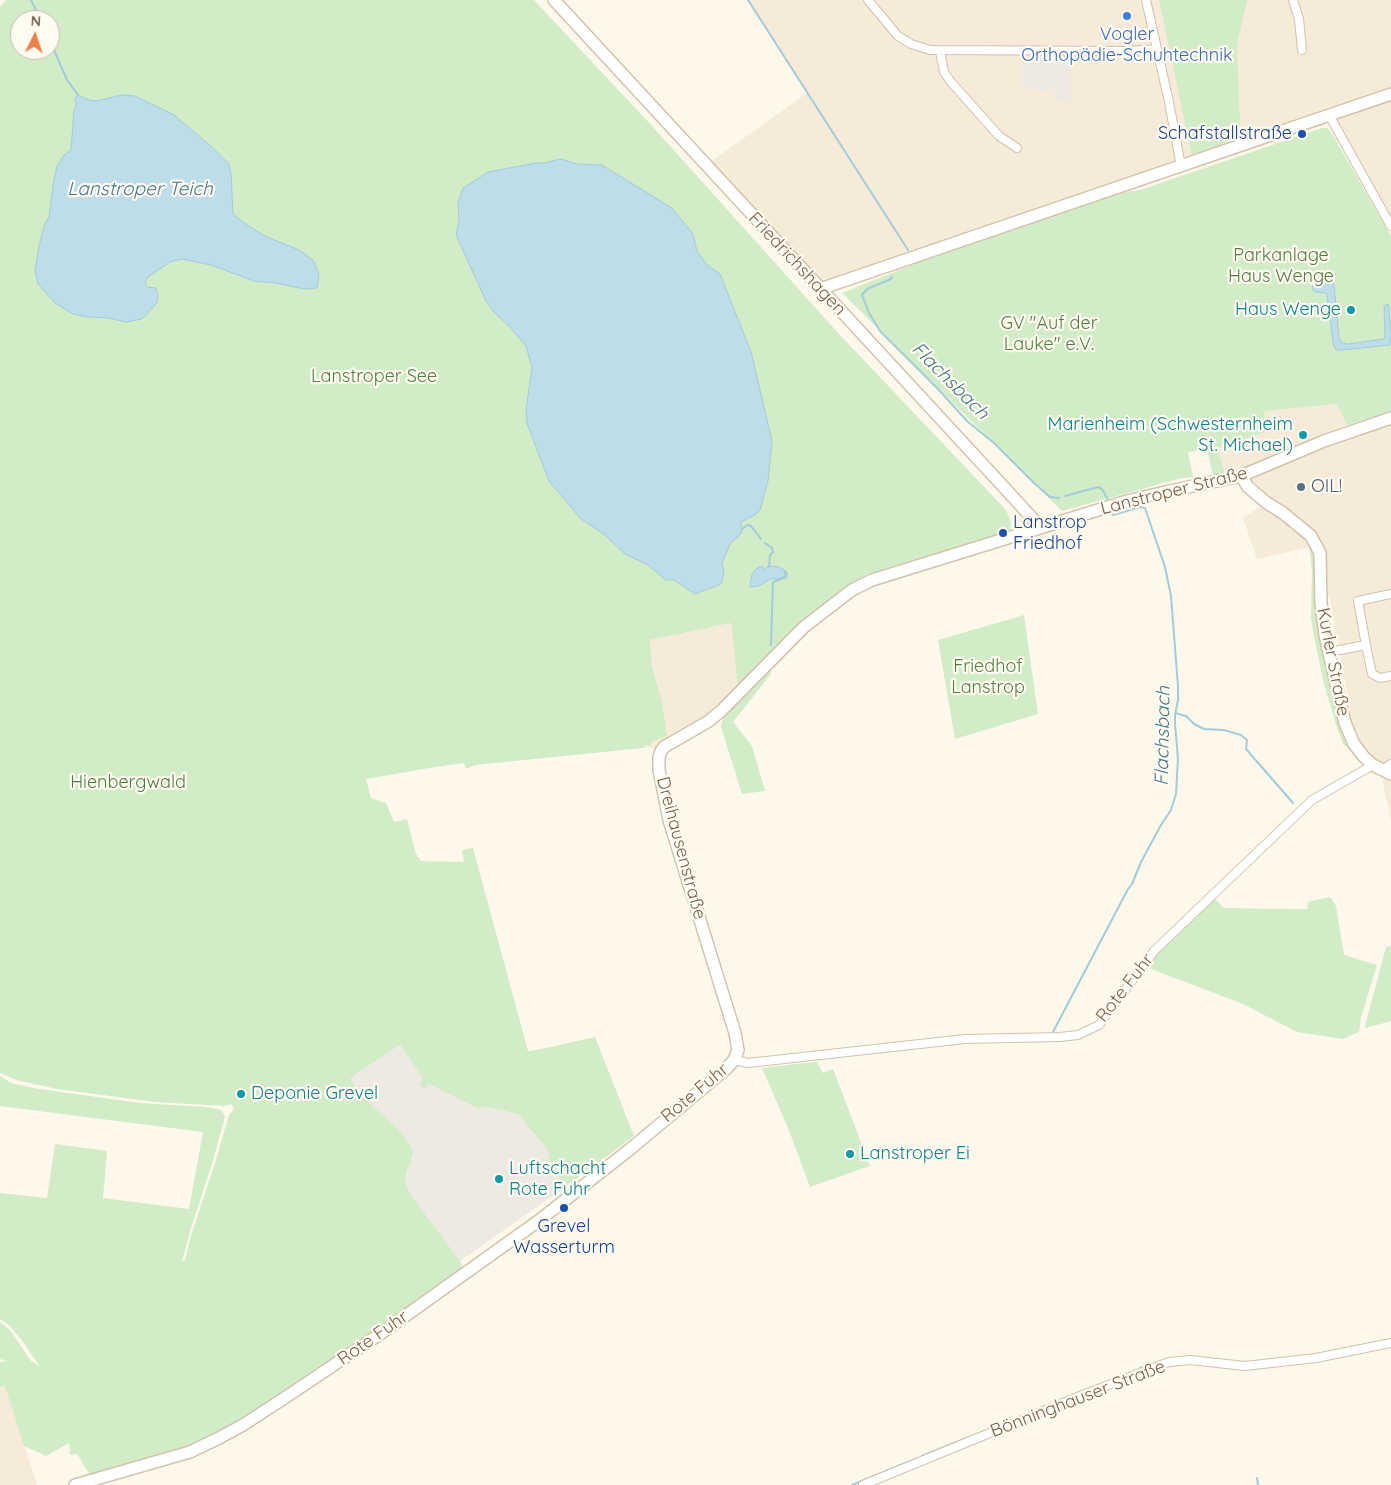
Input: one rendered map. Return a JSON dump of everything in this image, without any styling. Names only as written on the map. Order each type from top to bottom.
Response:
[{"type":"main road","name":"Friedrichshagen","points":[[554,0],[1013,497],[1033,519],[1037,529]]},
{"type":"main road","points":[[820,289],[1391,94]]},
{"type":"main road","name":"Lanstroper Straße","points":[[926,563],[1136,499],[1241,476],[1324,441],[1391,418]]},
{"type":"main road","name":"Kurler Straße","points":[[1241,476],[1248,487],[1284,513],[1311,536],[1320,552],[1321,603],[1342,712],[1349,733],[1359,751],[1384,768]]},
{"type":"main road","name":"Dreihausenstraße","points":[[734,1060],[738,1050],[735,1033],[669,820],[659,770],[660,751],[709,721],[804,627],[852,590],[872,580],[926,563]]},
{"type":"main road","name":"Rote Fuhr","points":[[74,1485],[190,1452],[227,1434],[286,1397],[380,1334],[537,1222],[629,1150],[726,1069],[734,1060]]},
{"type":"street","points":[[868,0],[898,36],[911,44],[930,50],[1128,51],[1157,49]]},
{"type":"street","points":[[1146,0],[1181,166]]},
{"type":"street","points":[[1293,0],[1299,19],[1302,50]]},
{"type":"street","points":[[940,51],[944,72],[951,82],[999,136],[1017,148]]},
{"type":"street","points":[[1329,115],[1391,226]]},
{"type":"street","points":[[1391,594],[1358,601],[1372,674],[1380,678],[1391,676]]},
{"type":"street","points":[[1329,652],[1366,645]]},
{"type":"street","name":"Rote Fuhr","points":[[734,1060],[748,1063],[965,1038],[1060,1037],[1078,1035],[1099,1025],[1154,951],[1312,800],[1336,786],[1384,768]]},
{"type":"street","name":"Bönninghauser Straße","points":[[863,1485],[1169,1362],[1190,1360],[1245,1366],[1272,1364],[1316,1358],[1391,1343]]},
{"type":"shaded area","points":[[747,0],[1159,0],[1193,162],[820,284],[706,165],[807,93]]},
{"type":"shaded area","points":[[1247,0],[1391,0],[1391,226],[1329,115],[1241,144],[1237,45]]},
{"type":"shaded area","points":[[1023,60],[1071,61],[1071,101],[1055,100],[1054,88],[1048,88],[1048,91],[1023,88]]},
{"type":"shaded area","points":[[1338,404],[1347,425],[1241,470],[1225,474],[1218,449],[1266,432],[1263,411]]},
{"type":"shaded area","points":[[1391,419],[1391,820],[1380,769],[1364,757],[1342,712],[1351,711],[1330,597],[1321,593],[1321,572],[1307,538],[1310,547],[1257,559],[1243,518],[1267,502],[1241,476]]},
{"type":"shaded area","points":[[731,623],[738,688],[703,717],[679,730],[672,742],[664,747],[643,748],[667,735],[662,702],[652,665],[650,640]]},
{"type":"shaded area","points":[[400,1045],[423,1078],[425,1088],[429,1084],[479,1109],[487,1107],[518,1114],[547,1149],[549,1159],[564,1188],[460,1261],[411,1195],[406,1184],[410,1144],[398,1129],[363,1097],[349,1079]]},
{"type":"shaded area","points":[[5,1386],[37,1485],[0,1485],[0,1387]]},
{"type":"green space","name":"Lanstroper See","points":[[6,0],[534,0],[653,127],[839,334],[1006,510],[1011,522],[1010,531],[867,574],[852,584],[738,688],[731,623],[650,640],[652,665],[662,702],[667,736],[652,742],[651,745],[643,748],[475,765],[466,769],[464,763],[366,779],[371,798],[386,803],[394,822],[407,819],[416,854],[421,861],[464,862],[462,850],[473,848],[528,1051],[595,1037],[634,1136],[564,1188],[549,1159],[547,1149],[518,1114],[488,1107],[479,1109],[429,1084],[425,1089],[419,1084],[423,1078],[400,1045],[357,1073],[350,1079],[363,1097],[398,1129],[410,1144],[413,1153],[406,1174],[406,1184],[411,1195],[462,1266],[456,1275],[340,1355],[225,1430],[181,1450],[90,1475],[77,1454],[70,1455],[69,1443],[46,1456],[24,1446],[5,1386],[0,1387],[0,1362],[7,1361],[0,1359],[0,1322],[10,1330],[31,1361],[40,1367],[9,1325],[0,1319],[0,1193],[47,1198],[55,1144],[107,1151],[103,1198],[189,1209],[203,1132],[0,1106],[0,1076],[11,1083],[33,1088],[140,1103],[206,1107],[222,1111],[225,1117],[182,1261],[185,1260],[229,1115],[234,1109],[231,1104],[224,1106],[155,1102],[57,1089],[16,1080],[0,1073],[0,7]]},
{"type":"green space","points":[[1159,0],[1249,0],[1247,1],[1237,45],[1241,144],[1193,162]]},
{"type":"green space","points":[[1322,128],[1327,128],[1331,132],[1391,236],[1391,413],[1347,425],[1337,404],[1264,411],[1266,432],[1218,449],[1225,474],[1213,475],[1207,449],[1188,452],[1193,477],[1182,478],[1062,511],[842,293],[1015,223],[1097,195],[1140,190]]},
{"type":"green space","points":[[1311,536],[1321,572],[1342,712],[1368,768],[1343,743],[1324,684],[1311,617],[1312,573],[1307,538]]},
{"type":"green space","name":"Friedhof Lanstrop","points":[[1024,615],[1038,714],[955,739],[938,640]]},
{"type":"green space","points":[[771,666],[771,674],[733,722],[752,746],[765,791],[742,794],[721,727],[724,713]]},
{"type":"green space","points":[[1212,896],[1224,908],[1282,909],[1307,909],[1308,902],[1330,897],[1336,906],[1344,955],[1377,965],[1361,1017],[1359,1032],[1343,1039],[1297,1032],[1243,1004],[1143,966]]},
{"type":"green space","points":[[1391,946],[1391,1021],[1366,1028],[1386,947]]},
{"type":"green space","points":[[817,1062],[823,1073],[833,1069],[870,1166],[810,1187],[788,1128],[762,1068]]},
{"type":"water","name":"Lanstroper Teich","points":[[78,95],[96,101],[122,95],[135,96],[174,115],[229,164],[233,214],[265,236],[299,250],[313,260],[319,274],[317,288],[304,289],[254,281],[211,265],[182,259],[170,262],[148,277],[145,282],[147,287],[156,288],[158,294],[157,303],[142,319],[126,322],[108,318],[87,317],[73,314],[55,303],[38,284],[35,271],[44,226],[49,217],[57,166],[65,154],[71,150],[75,99]]},
{"type":"water","points":[[561,159],[577,164],[602,165],[672,208],[693,234],[697,251],[707,265],[720,274],[751,352],[772,441],[768,481],[760,510],[755,515],[741,522],[742,532],[731,542],[722,563],[724,573],[721,584],[695,594],[674,580],[666,580],[648,565],[625,554],[605,535],[581,519],[549,481],[527,423],[526,410],[532,368],[526,346],[486,301],[456,235],[459,220],[458,202],[463,188],[488,172]]},
{"type":"water","points":[[1330,281],[1334,284],[1339,338],[1342,343],[1348,344],[1384,339],[1384,306],[1388,304],[1390,345],[1336,350],[1333,343],[1327,294],[1315,292],[1312,289],[1313,285]]},
{"type":"water","points":[[772,566],[784,570],[785,575],[782,578],[770,579],[759,586],[750,587],[752,574],[758,567],[763,567],[763,570],[765,570],[767,567]]},
{"type":"waterway","points":[[31,0],[36,10]]},
{"type":"waterway","name":"Flachsbach","points":[[748,0],[908,250]]},
{"type":"waterway","points":[[58,60],[67,80],[78,95]]},
{"type":"waterway","name":"Flachsbach","points":[[892,277],[867,289],[862,295],[869,313],[880,331],[967,421],[994,443],[1050,497],[1059,498]]},
{"type":"waterway","name":"Flachsbach","points":[[1065,496],[1098,487],[1102,489],[1109,502]]},
{"type":"waterway","name":"Flachsbach","points":[[1053,1032],[1132,884],[1141,862],[1171,810],[1176,794],[1178,759],[1175,715],[1178,686],[1171,596],[1165,567],[1145,508],[1140,507],[1112,514]]},
{"type":"waterway","points":[[742,529],[747,525],[751,526],[761,539]]},
{"type":"waterway","points":[[765,543],[772,548],[773,552],[770,555],[769,567]]},
{"type":"waterway","points":[[771,645],[773,582],[786,577],[785,571]]},
{"type":"waterway","points":[[1175,713],[1186,716],[1194,724],[1204,729],[1224,730],[1241,735],[1247,740],[1246,749],[1293,803]]},
{"type":"waterway","points":[[1140,1368],[1162,1361]]},
{"type":"waterway","points":[[1116,1378],[1132,1372]]},
{"type":"waterway","points":[[922,1456],[969,1437]]},
{"type":"waterway","points":[[852,1485],[918,1458]]},
{"type":"waterway","points":[[1257,1478],[1258,1485]]},
{"type":"place","name":"Vogler Orthopädie-Schuhtechnik","points":[[1127,16]]},
{"type":"place","name":"Schafstallstraße","points":[[1302,134]]},
{"type":"place","name":"Haus Wenge","points":[[1351,310]]},
{"type":"place","name":"Marienheim (Schwesternheim St. Michael)","points":[[1303,435]]},
{"type":"place","name":"OIL!","points":[[1301,487]]},
{"type":"place","name":"Lanstrop Friedhof","points":[[1003,533]]},
{"type":"place","name":"Deponie Grevel","points":[[241,1094]]},
{"type":"place","name":"Lanstroper Ei","points":[[850,1154]]},
{"type":"place","name":"Luftschacht Rote Fuhr","points":[[499,1179]]},
{"type":"place","name":"Grevel Wasserturm","points":[[564,1208]]},
{"type":"park label","name":"Parkanlage Haus Wenge","points":[[1281,266]]},
{"type":"park label","name":"GV \"Auf der Lauke\" e.V.","points":[[1049,334]]},
{"type":"park label","name":"Hienbergwald","points":[[128,783]]}]
